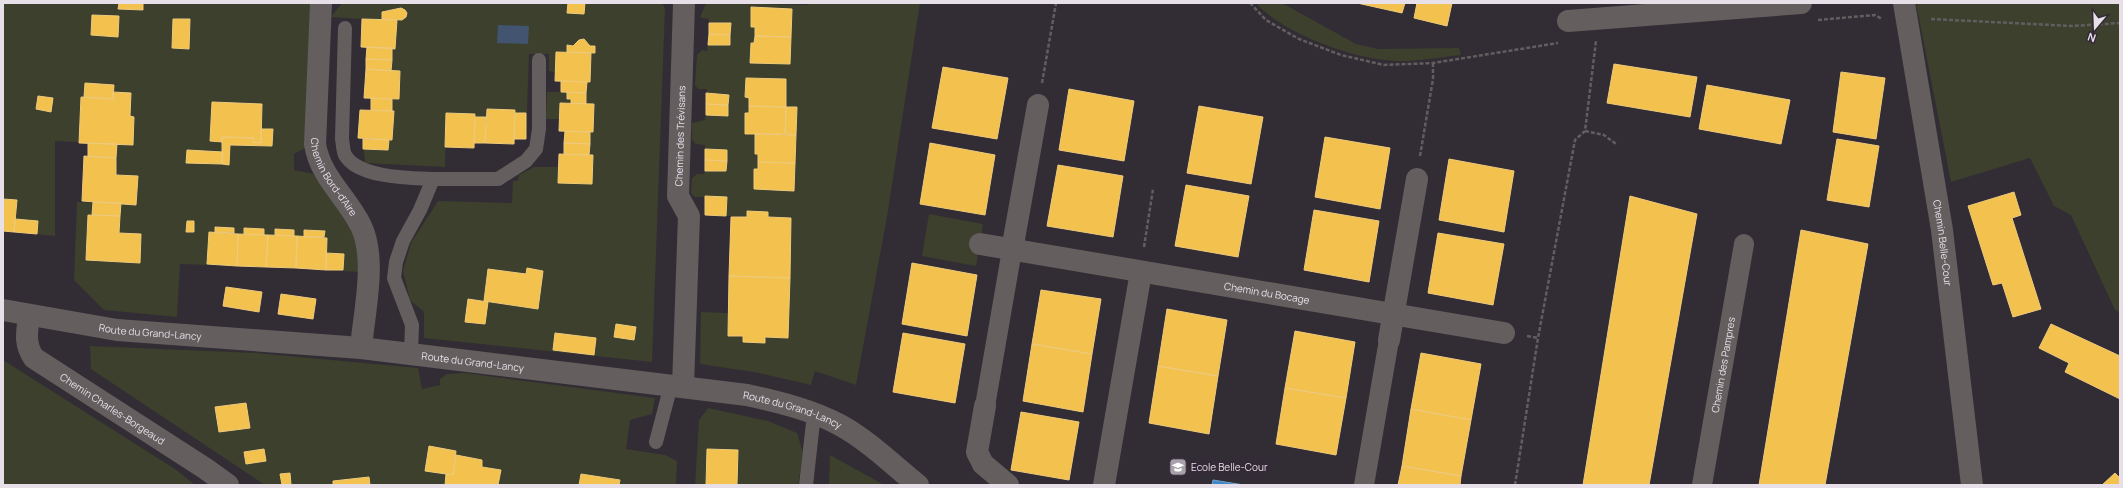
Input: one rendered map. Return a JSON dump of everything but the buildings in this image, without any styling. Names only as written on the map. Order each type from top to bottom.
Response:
[{"type":"street","name":"Chemin Bord-d'Aire","points":[[321,3],[315,144],[316,152],[324,171],[356,217],[367,244],[369,268],[361,348]]},
{"type":"street","name":"Chemin des Trévisans","points":[[677,386],[689,216],[678,196],[684,3]]},
{"type":"street","points":[[1568,21],[1801,3]]},
{"type":"street","name":"Chemin Belle-Cour","points":[[1904,3],[1942,230],[1972,485]]},
{"type":"street","points":[[1008,485],[982,464],[977,452],[1038,105]]},
{"type":"street","points":[[1364,485],[1392,315],[1417,179]]},
{"type":"street","name":"Chemin du Bocage","points":[[980,244],[1504,333]]},
{"type":"street","name":"Chemin des Pampres","points":[[1702,485],[1744,244]]},
{"type":"street","points":[[1104,485],[1141,272]]},
{"type":"street","name":"Route du Grand-Lancy","points":[[3,310],[85,326],[147,333],[361,348],[411,353],[748,395],[775,401],[814,414],[840,425],[854,434],[918,485]]},
{"type":"street","name":"Chemin Charles-Borgeaud","points":[[29,316],[26,340],[30,353],[34,358],[206,468],[228,485]]},
{"type":"lane","points":[[345,28],[342,139],[345,154],[357,166],[378,174],[433,178],[498,179],[526,161],[536,149],[539,129],[539,60]]},
{"type":"lane","points":[[411,353],[412,325],[394,278],[396,262],[403,241],[420,210],[433,178]]},
{"type":"lane","points":[[656,442],[677,386]]},
{"type":"lane","points":[[806,485],[814,414]]},
{"type":"path","points":[[1038,105],[1056,3]]},
{"type":"path","points":[[1250,3],[1266,20],[1299,39],[1341,55],[1384,66],[1433,63],[1562,42]]},
{"type":"path","points":[[1814,20],[1875,15],[1893,24],[1917,30],[1924,22],[1932,19],[2072,26],[2120,23]]},
{"type":"path","points":[[1589,40],[1596,40],[1600,38]]},
{"type":"path","points":[[1515,485],[1538,338],[1575,140],[1585,131],[1596,40]]},
{"type":"path","points":[[1417,179],[1433,79],[1433,63]]},
{"type":"path","points":[[1585,131],[1604,135],[1616,144]]},
{"type":"path","points":[[1141,272],[1154,189]]},
{"type":"green space","points":[[3,3],[312,3],[309,146],[294,154],[294,170],[313,174],[353,229],[360,253],[360,272],[296,268],[297,236],[238,234],[237,266],[180,264],[177,317],[104,310],[74,280],[77,202],[136,204],[138,176],[116,175],[117,144],[55,141],[55,236],[14,232],[17,200],[3,199]]},
{"type":"green space","points":[[342,3],[662,3],[665,8],[652,362],[424,338],[424,312],[410,300],[403,271],[411,243],[438,201],[512,203],[513,181],[518,181],[519,175],[534,167],[558,167],[559,154],[564,154],[565,132],[559,131],[559,119],[546,119],[547,92],[561,92],[561,81],[555,81],[555,72],[549,71],[549,54],[529,54],[526,139],[514,139],[515,110],[487,109],[486,117],[475,117],[474,114],[446,113],[445,167],[365,163],[363,139],[358,138],[360,110],[392,111],[392,99],[399,99],[400,71],[391,71],[392,60],[366,59],[366,47],[361,47],[362,19],[331,17]]},
{"type":"green space","points":[[709,3],[808,5],[808,3],[920,3],[887,217],[856,385],[815,371],[811,385],[754,372],[700,364],[701,312],[728,313],[728,336],[743,336],[743,342],[764,342],[765,337],[788,338],[791,218],[768,217],[768,212],[747,217],[726,216],[727,197],[695,197],[691,193],[692,178],[697,174],[704,174],[705,145],[696,144],[692,140],[692,123],[705,120],[707,89],[698,89],[695,85],[697,55],[702,50],[707,51],[709,19],[700,18],[705,5]]},
{"type":"green space","points":[[1256,3],[1282,3],[1356,44],[1378,49],[1459,48],[1461,55],[1419,60],[1394,61],[1377,59],[1339,50],[1320,43],[1283,25]]},
{"type":"green space","points":[[1916,3],[2120,3],[2120,312],[2115,310],[2071,215],[2054,206],[2030,158],[1951,182]]},
{"type":"green space","points":[[929,214],[983,224],[976,266],[922,256]]},
{"type":"green space","points":[[90,346],[256,353],[418,368],[422,389],[440,385],[440,379],[447,374],[465,373],[655,398],[652,414],[630,420],[626,449],[665,455],[677,461],[676,485],[265,485],[91,369]]},
{"type":"green space","points":[[3,360],[175,469],[195,485],[3,485]]},
{"type":"green space","points":[[708,408],[768,421],[797,433],[803,453],[798,485],[695,485],[699,420]]},
{"type":"green space","points":[[830,455],[884,485],[829,485]]},
{"type":"water","points":[[498,25],[529,26],[528,44],[497,43]]},
{"type":"place","name":"Ecole Belle-Cour","points":[[1178,467]]}]
